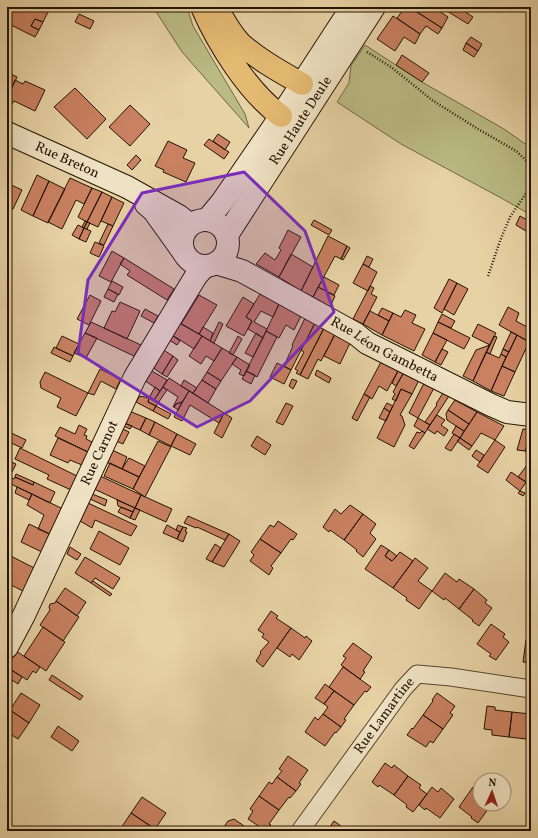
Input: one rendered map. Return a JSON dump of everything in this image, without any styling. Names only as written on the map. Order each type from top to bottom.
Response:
[{"type":"highway","points":[[202,7],[223,48],[243,76],[272,110],[289,121]]},
{"type":"highway","points":[[216,7],[227,27],[241,44],[278,70],[302,84]]},
{"type":"main road","name":"Rue Haute Deule","points":[[219,253],[263,181],[289,121],[302,84],[352,7]]},
{"type":"main road","name":"Rue Haute Deule","points":[[199,222],[222,202],[289,121],[352,43],[374,7]]},
{"type":"main road","name":"Rue Breton","points":[[7,133],[127,187],[179,216],[199,222]]},
{"type":"main road","name":"Rue Breton","points":[[127,187],[154,211],[184,253]]},
{"type":"main road","points":[[199,222],[218,224],[223,228],[219,253],[193,263],[184,253],[182,246],[183,237],[186,230],[199,222]]},
{"type":"main road","name":"Rue Léon Gambetta","points":[[219,253],[242,271],[356,334],[367,343],[484,402],[507,412],[531,415]]},
{"type":"main road","name":"Rue Carnot","points":[[7,647],[24,615],[135,377],[196,276],[219,253]]},
{"type":"street","name":"Rue Lamartine","points":[[300,831],[403,689],[417,674],[531,688]]},
{"type":"path","points":[[352,43],[391,67],[432,100],[516,151],[527,161],[531,170]]},
{"type":"path","points":[[488,276],[510,218],[531,186]]},
{"type":"highlighted area","points":[[244,172],[305,231],[334,312],[250,401],[197,427],[78,353],[88,280],[142,193]]},
{"type":"green space","points":[[153,7],[187,7],[193,26],[245,114],[249,128],[182,52]]},
{"type":"green space","points":[[365,45],[422,82],[504,129],[531,148],[531,215],[401,144],[337,102],[349,83],[351,66]]},
{"type":"building","points":[[7,7],[17,10],[19,7],[41,7],[49,10],[43,22],[35,19],[31,26],[39,30],[35,37],[11,25],[7,33]]},
{"type":"building","points":[[405,7],[409,7],[442,28],[438,34],[426,26],[420,34],[397,18]]},
{"type":"building","points":[[409,7],[433,7],[448,17],[442,28]]},
{"type":"building","points":[[449,7],[458,7],[473,17],[468,24],[447,11]]},
{"type":"building","points":[[79,14],[94,21],[90,29],[75,22]]},
{"type":"building","points":[[393,16],[420,34],[415,44],[404,37],[395,51],[377,39]]},
{"type":"building","points":[[35,19],[43,22],[39,30],[31,26]]},
{"type":"building","points":[[471,37],[482,44],[478,51],[466,43]]},
{"type":"building","points":[[466,43],[478,51],[474,57],[463,50]]},
{"type":"building","points":[[402,55],[429,73],[422,82],[396,65]]},
{"type":"building","points":[[7,72],[17,77],[7,98]]},
{"type":"building","points":[[15,80],[23,84],[25,81],[45,90],[35,111],[14,101],[12,104],[7,102],[7,98]]},
{"type":"building","points":[[75,88],[106,119],[87,139],[54,107]]},
{"type":"building","points":[[130,105],[150,124],[130,146],[109,127]]},
{"type":"building","points":[[218,134],[230,142],[225,150],[213,141]]},
{"type":"building","points":[[209,139],[229,152],[224,159],[204,145]]},
{"type":"building","points":[[168,141],[187,150],[183,158],[195,163],[186,182],[163,172],[164,170],[155,166]]},
{"type":"building","points":[[136,155],[141,160],[132,170],[127,165]]},
{"type":"building","points":[[37,175],[49,181],[33,216],[21,210]]},
{"type":"building","points":[[70,178],[92,188],[84,204],[76,200],[62,229],[48,222]]},
{"type":"building","points":[[49,181],[65,189],[48,223],[33,216]]},
{"type":"building","points":[[7,183],[22,190],[13,209],[7,206]]},
{"type":"building","points":[[92,188],[102,192],[87,222],[78,217]]},
{"type":"building","points":[[102,192],[112,197],[98,227],[87,222]]},
{"type":"building","points":[[112,197],[124,203],[113,226],[101,221]]},
{"type":"building","points":[[520,216],[531,222],[531,234],[516,225]]},
{"type":"building","points":[[314,220],[332,230],[329,235],[311,225]]},
{"type":"building","points":[[85,221],[87,222],[84,228],[82,227]]},
{"type":"building","points":[[87,222],[90,223],[87,229],[84,228]]},
{"type":"building","points":[[108,224],[113,226],[104,245],[99,243]]},
{"type":"building","points":[[78,225],[84,228],[79,239],[72,235]]},
{"type":"building","points":[[84,228],[91,231],[86,242],[79,239]]},
{"type":"building","points":[[288,230],[301,237],[279,277],[256,264],[265,253],[275,260],[281,250],[279,248]]},
{"type":"building","points":[[328,236],[347,246],[341,259],[335,256],[313,297],[301,291]]},
{"type":"building","points":[[95,242],[104,246],[99,257],[90,253]]},
{"type":"building","points":[[347,246],[350,248],[343,260],[341,259]]},
{"type":"building","points":[[112,251],[124,258],[111,282],[99,276]]},
{"type":"building","points":[[291,254],[313,267],[301,291],[279,277]]},
{"type":"building","points":[[367,256],[373,259],[369,267],[363,264]]},
{"type":"building","points":[[124,258],[174,289],[167,300],[127,275],[130,271],[120,264]]},
{"type":"building","points":[[363,264],[377,272],[368,291],[353,283]]},
{"type":"building","points":[[324,277],[339,285],[334,295],[318,287]]},
{"type":"building","points":[[449,279],[457,283],[442,313],[434,308]]},
{"type":"building","points":[[112,281],[123,287],[119,295],[108,289]]},
{"type":"building","points":[[457,283],[468,289],[454,315],[444,309]]},
{"type":"building","points":[[370,286],[374,288],[371,294],[377,297],[363,324],[353,319]]},
{"type":"building","points":[[318,287],[335,296],[330,307],[313,297]]},
{"type":"building","points":[[108,289],[118,294],[114,302],[104,297]]},
{"type":"building","points":[[260,294],[279,304],[273,317],[261,311],[254,322],[267,329],[263,338],[248,329],[252,321],[246,317]]},
{"type":"building","points":[[90,295],[101,301],[89,325],[77,319]]},
{"type":"building","points":[[199,295],[217,305],[199,334],[181,324]]},
{"type":"building","points":[[243,297],[254,304],[246,317],[252,321],[244,336],[226,326]]},
{"type":"building","points":[[120,302],[140,311],[127,339],[104,328],[112,311],[115,312]]},
{"type":"building","points":[[279,304],[301,316],[294,330],[286,325],[279,338],[266,331]]},
{"type":"building","points":[[508,307],[519,313],[516,321],[531,329],[531,343],[499,325]]},
{"type":"building","points":[[382,308],[393,313],[389,321],[378,315]]},
{"type":"building","points":[[145,309],[158,316],[154,323],[141,316]]},
{"type":"building","points":[[405,310],[416,315],[412,323],[425,329],[414,351],[382,335],[393,313],[401,317]]},
{"type":"building","points":[[370,311],[389,321],[382,335],[363,324]]},
{"type":"building","points":[[442,314],[455,321],[451,328],[438,322]]},
{"type":"building","points":[[305,318],[315,323],[291,370],[284,366]]},
{"type":"building","points":[[177,321],[202,336],[194,349],[169,333]]},
{"type":"building","points":[[91,322],[141,345],[134,356],[85,333]]},
{"type":"building","points":[[219,322],[223,324],[214,343],[210,341]]},
{"type":"building","points":[[438,322],[470,338],[464,349],[433,333]]},
{"type":"building","points":[[315,323],[324,328],[300,375],[296,373],[298,371],[295,369],[304,352],[301,350]]},
{"type":"building","points":[[478,324],[496,333],[490,345],[472,336]]},
{"type":"building","points":[[203,327],[213,333],[210,341],[199,334]]},
{"type":"building","points":[[324,328],[335,334],[321,361],[318,359],[308,379],[300,375]]},
{"type":"building","points":[[266,331],[277,337],[257,377],[246,371]]},
{"type":"building","points":[[511,332],[517,335],[509,352],[503,349]]},
{"type":"building","points":[[85,333],[97,338],[86,358],[74,353]]},
{"type":"building","points":[[169,333],[180,341],[177,345],[166,338]]},
{"type":"building","points":[[256,333],[263,338],[253,357],[245,353]]},
{"type":"building","points":[[433,333],[447,340],[435,362],[422,355]]},
{"type":"building","points":[[335,334],[350,343],[340,364],[324,356]]},
{"type":"building","points":[[517,335],[529,342],[515,372],[502,366]]},
{"type":"building","points":[[62,336],[79,344],[73,356],[56,348]]},
{"type":"building","points":[[202,336],[222,348],[214,361],[206,356],[201,364],[189,356]]},
{"type":"building","points":[[238,336],[242,339],[233,355],[229,353]]},
{"type":"building","points":[[494,336],[497,337],[490,354],[486,352]]},
{"type":"building","points":[[490,345],[473,381],[463,376],[476,350]]},
{"type":"building","points":[[54,347],[73,356],[70,362],[51,353]]},
{"type":"building","points":[[222,348],[237,357],[221,381],[207,372]]},
{"type":"building","points":[[162,349],[173,356],[162,374],[152,367]]},
{"type":"building","points":[[442,349],[448,352],[441,365],[435,362]]},
{"type":"building","points":[[503,349],[509,352],[506,357],[501,354]]},
{"type":"building","points":[[486,352],[499,358],[501,354],[506,357],[491,391],[473,381]]},
{"type":"building","points":[[173,356],[178,360],[167,377],[162,374]]},
{"type":"building","points":[[237,357],[250,365],[244,376],[239,374],[241,370],[232,364]]},
{"type":"building","points":[[382,360],[399,369],[387,391],[379,386],[372,399],[364,394]]},
{"type":"building","points":[[277,363],[291,370],[284,384],[270,377]]},
{"type":"building","points":[[531,365],[531,376],[527,374]]},
{"type":"building","points":[[502,366],[515,372],[504,396],[491,391]]},
{"type":"building","points":[[147,368],[167,380],[160,391],[141,378]]},
{"type":"building","points":[[100,369],[121,379],[116,389],[101,381],[94,395],[88,393]]},
{"type":"building","points":[[399,369],[404,372],[396,386],[392,383]]},
{"type":"building","points":[[317,370],[331,378],[329,383],[315,375]]},
{"type":"building","points":[[246,371],[255,375],[251,384],[242,379]]},
{"type":"building","points":[[45,372],[88,393],[76,416],[57,407],[61,398],[41,388],[40,382]]},
{"type":"building","points":[[207,372],[221,381],[216,389],[202,380]]},
{"type":"building","points":[[404,372],[419,380],[412,394],[401,389],[396,401],[392,399],[395,394],[393,392]]},
{"type":"building","points":[[169,378],[189,391],[182,402],[176,404],[174,407],[178,397],[163,387]]},
{"type":"building","points":[[292,379],[297,381],[293,389],[289,386]]},
{"type":"building","points":[[184,380],[197,388],[193,393],[181,386]]},
{"type":"building","points":[[202,380],[216,389],[208,403],[193,393]]},
{"type":"building","points":[[424,383],[434,388],[418,418],[409,413]]},
{"type":"building","points":[[155,387],[160,391],[154,400],[149,398]]},
{"type":"building","points":[[163,387],[167,390],[156,406],[148,402],[149,398],[154,400]]},
{"type":"building","points":[[401,389],[412,394],[400,415],[402,416],[405,425],[394,447],[377,438]]},
{"type":"building","points":[[189,391],[224,413],[219,423],[190,405],[182,421],[174,417]]},
{"type":"building","points":[[443,393],[449,396],[430,425],[425,422],[437,405],[436,404]]},
{"type":"building","points":[[364,394],[370,397],[357,421],[352,418]]},
{"type":"building","points":[[140,396],[149,398],[148,402],[156,406],[153,411],[136,402]]},
{"type":"building","points":[[455,400],[477,412],[469,424],[448,410]]},
{"type":"building","points":[[182,402],[178,410],[174,407],[176,404]]},
{"type":"building","points":[[286,403],[293,406],[283,425],[276,422]]},
{"type":"building","points":[[387,403],[393,406],[390,412],[384,408]]},
{"type":"building","points":[[156,406],[171,414],[168,419],[153,411]]},
{"type":"building","points":[[384,408],[390,412],[386,421],[379,418]]},
{"type":"building","points":[[127,410],[146,418],[140,430],[122,422]]},
{"type":"building","points":[[448,410],[469,424],[464,431],[447,420],[446,414]]},
{"type":"building","points":[[477,412],[504,426],[495,440],[481,433],[472,446],[460,438]]},
{"type":"building","points":[[224,413],[232,418],[222,438],[214,433]]},
{"type":"building","points":[[437,415],[445,420],[441,425],[448,430],[444,436],[437,431],[435,434],[427,429]]},
{"type":"building","points":[[146,418],[155,422],[149,435],[140,430]]},
{"type":"building","points":[[418,418],[430,425],[425,433],[414,426]]},
{"type":"building","points":[[122,422],[132,426],[130,429],[121,425]]},
{"type":"building","points":[[155,422],[177,434],[171,446],[149,435]]},
{"type":"building","points":[[79,425],[87,429],[84,435],[87,436],[86,439],[92,442],[88,452],[55,436],[60,427],[75,434]]},
{"type":"building","points":[[456,426],[464,431],[460,438],[452,433]]},
{"type":"building","points":[[119,427],[129,432],[123,444],[114,440]]},
{"type":"building","points":[[523,429],[531,430],[531,438],[525,451],[517,450]]},
{"type":"building","points":[[7,431],[26,440],[22,448],[7,441]]},
{"type":"building","points":[[422,431],[425,433],[414,449],[409,446],[417,432],[420,433]]},
{"type":"building","points":[[177,434],[196,444],[190,455],[171,446]]},
{"type":"building","points":[[454,434],[460,438],[451,451],[445,448]]},
{"type":"building","points":[[257,436],[271,445],[265,455],[251,446]]},
{"type":"building","points":[[58,438],[88,452],[82,465],[70,460],[68,463],[50,455]]},
{"type":"building","points":[[460,438],[472,446],[469,450],[457,441]]},
{"type":"building","points":[[531,438],[531,453],[525,451]]},
{"type":"building","points":[[495,440],[505,447],[488,473],[477,466]]},
{"type":"building","points":[[158,441],[171,447],[145,497],[133,489]]},
{"type":"building","points":[[20,448],[77,476],[71,490],[47,479],[49,475],[15,459]]},
{"type":"building","points":[[110,449],[127,457],[122,469],[104,461]]},
{"type":"building","points":[[476,450],[484,455],[480,462],[472,456]]},
{"type":"building","points":[[129,458],[145,466],[139,477],[122,469]]},
{"type":"building","points":[[7,460],[16,464],[12,472],[7,470]]},
{"type":"building","points":[[531,460],[531,475],[526,482],[518,477]]},
{"type":"building","points":[[110,463],[139,477],[133,489],[104,476]]},
{"type":"building","points":[[511,472],[526,482],[520,491],[506,480]]},
{"type":"building","points":[[16,474],[34,482],[33,485],[15,477]]},
{"type":"building","points":[[98,475],[141,495],[135,508],[92,488]]},
{"type":"building","points":[[7,476],[14,479],[15,477],[33,485],[34,482],[55,492],[50,503],[7,482]]},
{"type":"building","points":[[17,487],[32,494],[29,500],[15,493]]},
{"type":"building","points":[[520,491],[525,493],[523,496],[518,493]]},
{"type":"building","points":[[90,493],[107,500],[105,506],[88,498]]},
{"type":"building","points":[[32,494],[63,509],[52,535],[38,529],[44,515],[27,505]]},
{"type":"building","points":[[141,495],[172,509],[166,522],[135,508]]},
{"type":"building","points":[[117,500],[135,508],[133,512],[118,506]]},
{"type":"building","points":[[88,503],[137,526],[131,536],[95,520],[92,528],[80,521]]},
{"type":"building","points":[[350,505],[363,514],[344,540],[323,527],[335,509],[341,514]]},
{"type":"building","points":[[121,507],[133,512],[130,518],[118,512]]},
{"type":"building","points":[[135,508],[140,510],[135,520],[130,518]]},
{"type":"building","points":[[363,514],[376,524],[370,533],[376,539],[363,557],[356,551],[357,550],[344,540]]},
{"type":"building","points":[[188,516],[229,534],[225,540],[197,527],[196,528],[184,523]]},
{"type":"building","points":[[278,521],[297,534],[293,540],[291,539],[281,553],[260,539],[270,525],[274,527]]},
{"type":"building","points":[[29,524],[52,535],[44,553],[21,542]]},
{"type":"building","points":[[167,525],[180,532],[177,539],[163,533]]},
{"type":"building","points":[[178,525],[183,527],[180,532],[176,530]]},
{"type":"building","points":[[183,527],[187,528],[185,531],[187,532],[183,542],[177,539]]},
{"type":"building","points":[[99,531],[129,548],[120,565],[90,549]]},
{"type":"building","points":[[229,534],[240,541],[224,567],[212,562]]},
{"type":"building","points":[[260,539],[281,553],[271,566],[273,568],[269,575],[250,561],[254,555],[251,552]]},
{"type":"building","points":[[215,544],[221,548],[212,562],[206,559]]},
{"type":"building","points":[[381,545],[389,550],[385,556],[392,561],[400,552],[413,561],[393,588],[365,569]]},
{"type":"building","points":[[70,547],[81,554],[77,560],[67,554]]},
{"type":"building","points":[[389,550],[397,556],[392,561],[385,556]]},
{"type":"building","points":[[9,555],[36,569],[23,591],[7,583],[7,560]]},
{"type":"building","points":[[85,557],[120,578],[113,589],[95,578],[91,583],[75,573]]},
{"type":"building","points":[[415,558],[428,568],[418,581],[432,591],[419,609],[393,588]]},
{"type":"building","points":[[445,573],[457,582],[459,579],[474,589],[459,609],[445,598],[444,600],[432,591]]},
{"type":"building","points":[[93,581],[112,594],[110,596],[91,583]]},
{"type":"building","points":[[65,588],[86,602],[77,616],[56,601]]},
{"type":"building","points":[[474,589],[487,600],[485,603],[492,608],[479,626],[459,609]]},
{"type":"building","points":[[56,601],[79,617],[63,641],[40,625],[50,610],[50,604],[55,603]]},
{"type":"building","points":[[7,610],[11,612],[7,620]]},
{"type":"building","points":[[271,611],[278,616],[276,618],[291,628],[263,667],[256,661],[261,653],[260,652],[269,642],[262,637],[264,634],[258,630]]},
{"type":"building","points":[[491,624],[505,634],[503,637],[509,642],[496,660],[489,656],[491,654],[477,644]]},
{"type":"building","points":[[43,627],[65,642],[46,671],[24,656]]},
{"type":"building","points":[[291,628],[312,641],[299,660],[292,654],[290,657],[277,648]]},
{"type":"building","points":[[526,640],[531,641],[531,663],[523,662]]},
{"type":"building","points":[[353,643],[372,657],[360,679],[341,665],[346,658],[343,656]]},
{"type":"building","points":[[16,651],[40,667],[36,673],[33,671],[27,680],[7,667]]},
{"type":"building","points":[[7,667],[22,677],[18,684],[7,677]]},
{"type":"building","points":[[343,667],[371,687],[367,692],[365,691],[354,705],[329,687]]},
{"type":"building","points":[[52,675],[83,696],[80,700],[49,680]]},
{"type":"building","points":[[325,684],[334,691],[324,704],[315,698]]},
{"type":"building","points":[[334,691],[354,705],[344,719],[346,720],[341,727],[323,714],[328,707],[324,704]]},
{"type":"building","points":[[21,693],[40,705],[29,723],[10,710]]},
{"type":"building","points":[[437,693],[455,706],[450,713],[453,715],[443,729],[423,715]]},
{"type":"building","points":[[487,706],[495,707],[495,710],[512,712],[509,737],[492,735],[492,730],[484,729]]},
{"type":"building","points":[[10,710],[29,723],[18,739],[7,732],[7,715]]},
{"type":"building","points":[[512,712],[530,714],[531,712],[531,736],[527,735],[526,739],[509,737]]},
{"type":"building","points":[[323,714],[341,727],[336,733],[335,732],[325,746],[305,732],[315,717],[318,720]]},
{"type":"building","points":[[423,715],[443,729],[433,743],[430,741],[426,747],[407,735]]},
{"type":"building","points":[[58,726],[79,741],[72,751],[51,737]]},
{"type":"building","points":[[288,756],[308,770],[299,783],[301,784],[296,791],[277,777],[282,771],[279,769]]},
{"type":"building","points":[[385,763],[392,768],[394,765],[408,776],[394,795],[379,785],[378,787],[372,782]]},
{"type":"building","points":[[408,776],[421,785],[419,788],[427,794],[413,812],[406,807],[407,805],[394,795]]},
{"type":"building","points":[[277,777],[296,791],[290,798],[289,797],[279,810],[259,796],[269,782],[272,784]]},
{"type":"building","points":[[432,787],[438,792],[441,788],[454,799],[440,818],[419,805]]},
{"type":"building","points":[[472,788],[472,812],[486,812],[478,823],[459,807]]},
{"type":"building","points":[[259,796],[279,810],[266,831],[248,819],[253,811],[250,809]]},
{"type":"building","points":[[142,797],[166,813],[155,829],[131,813]]},
{"type":"building","points":[[131,813],[155,829],[154,831],[126,831],[121,828]]},
{"type":"building","points":[[234,819],[247,828],[247,831],[221,831],[228,821]]},
{"type":"building","points":[[334,821],[348,831],[329,831],[329,828]]}]
